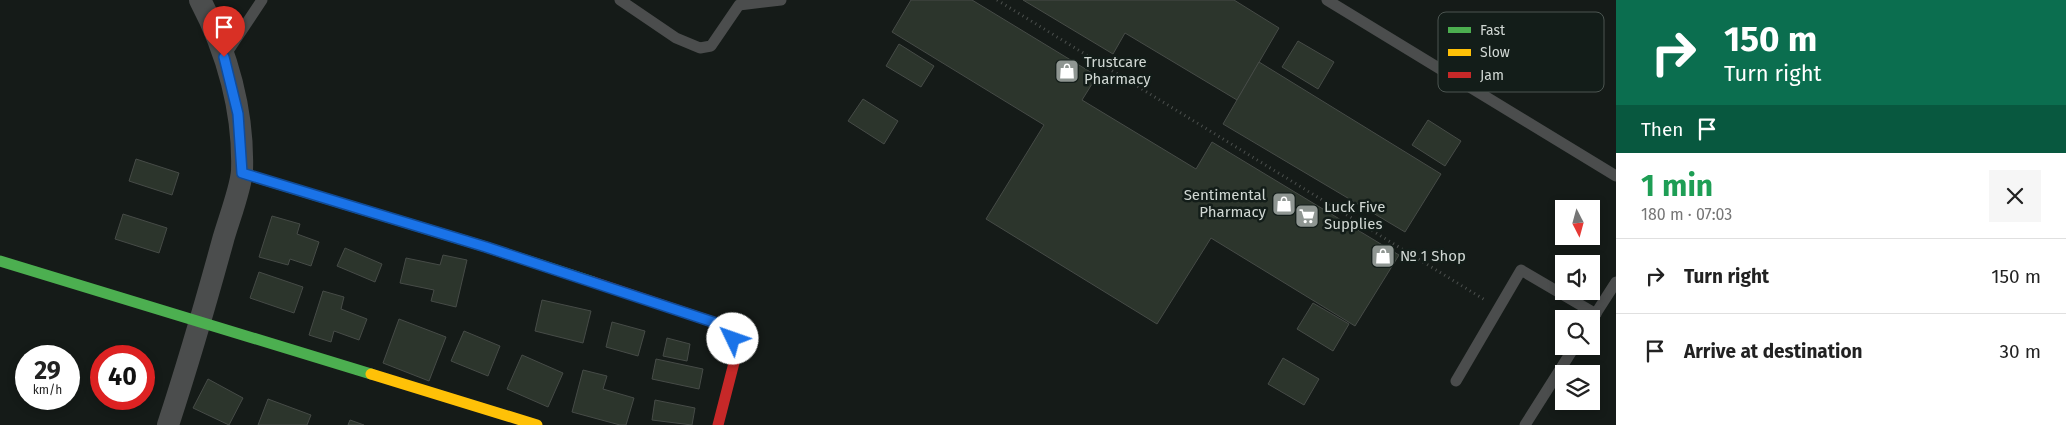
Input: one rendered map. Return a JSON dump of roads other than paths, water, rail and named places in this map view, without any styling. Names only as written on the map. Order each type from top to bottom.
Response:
[{"type":"street","points":[[168,425],[200,323],[242,173],[238,114],[224,57],[200,0]]},
{"type":"street","points":[[242,173],[486,247],[719,324],[733,339],[736,355],[718,425]]},
{"type":"street","points":[[0,261],[537,425]]},
{"type":"lane","points":[[224,57],[262,0]]},
{"type":"lane","points":[[620,0],[676,38],[700,48],[711,46],[739,5],[781,0]]},
{"type":"lane","points":[[1327,0],[1438,68]]},
{"type":"lane","points":[[1478,92],[1616,176]]},
{"type":"lane","points":[[1456,381],[1521,270],[1583,310]]},
{"type":"lane","points":[[1598,310],[1616,282]]},
{"type":"lane","points":[[1525,425],[1569,355]]},
{"type":"place","name":"Trustcare Pharmacy","points":[[1067,71]]},
{"type":"place","name":"Sentimental Pharmacy","points":[[1284,204]]},
{"type":"place","name":"Luck Five Supplies","points":[[1307,216]]},
{"type":"place","name":"№ 1 Shop","points":[[1383,256]]}]
